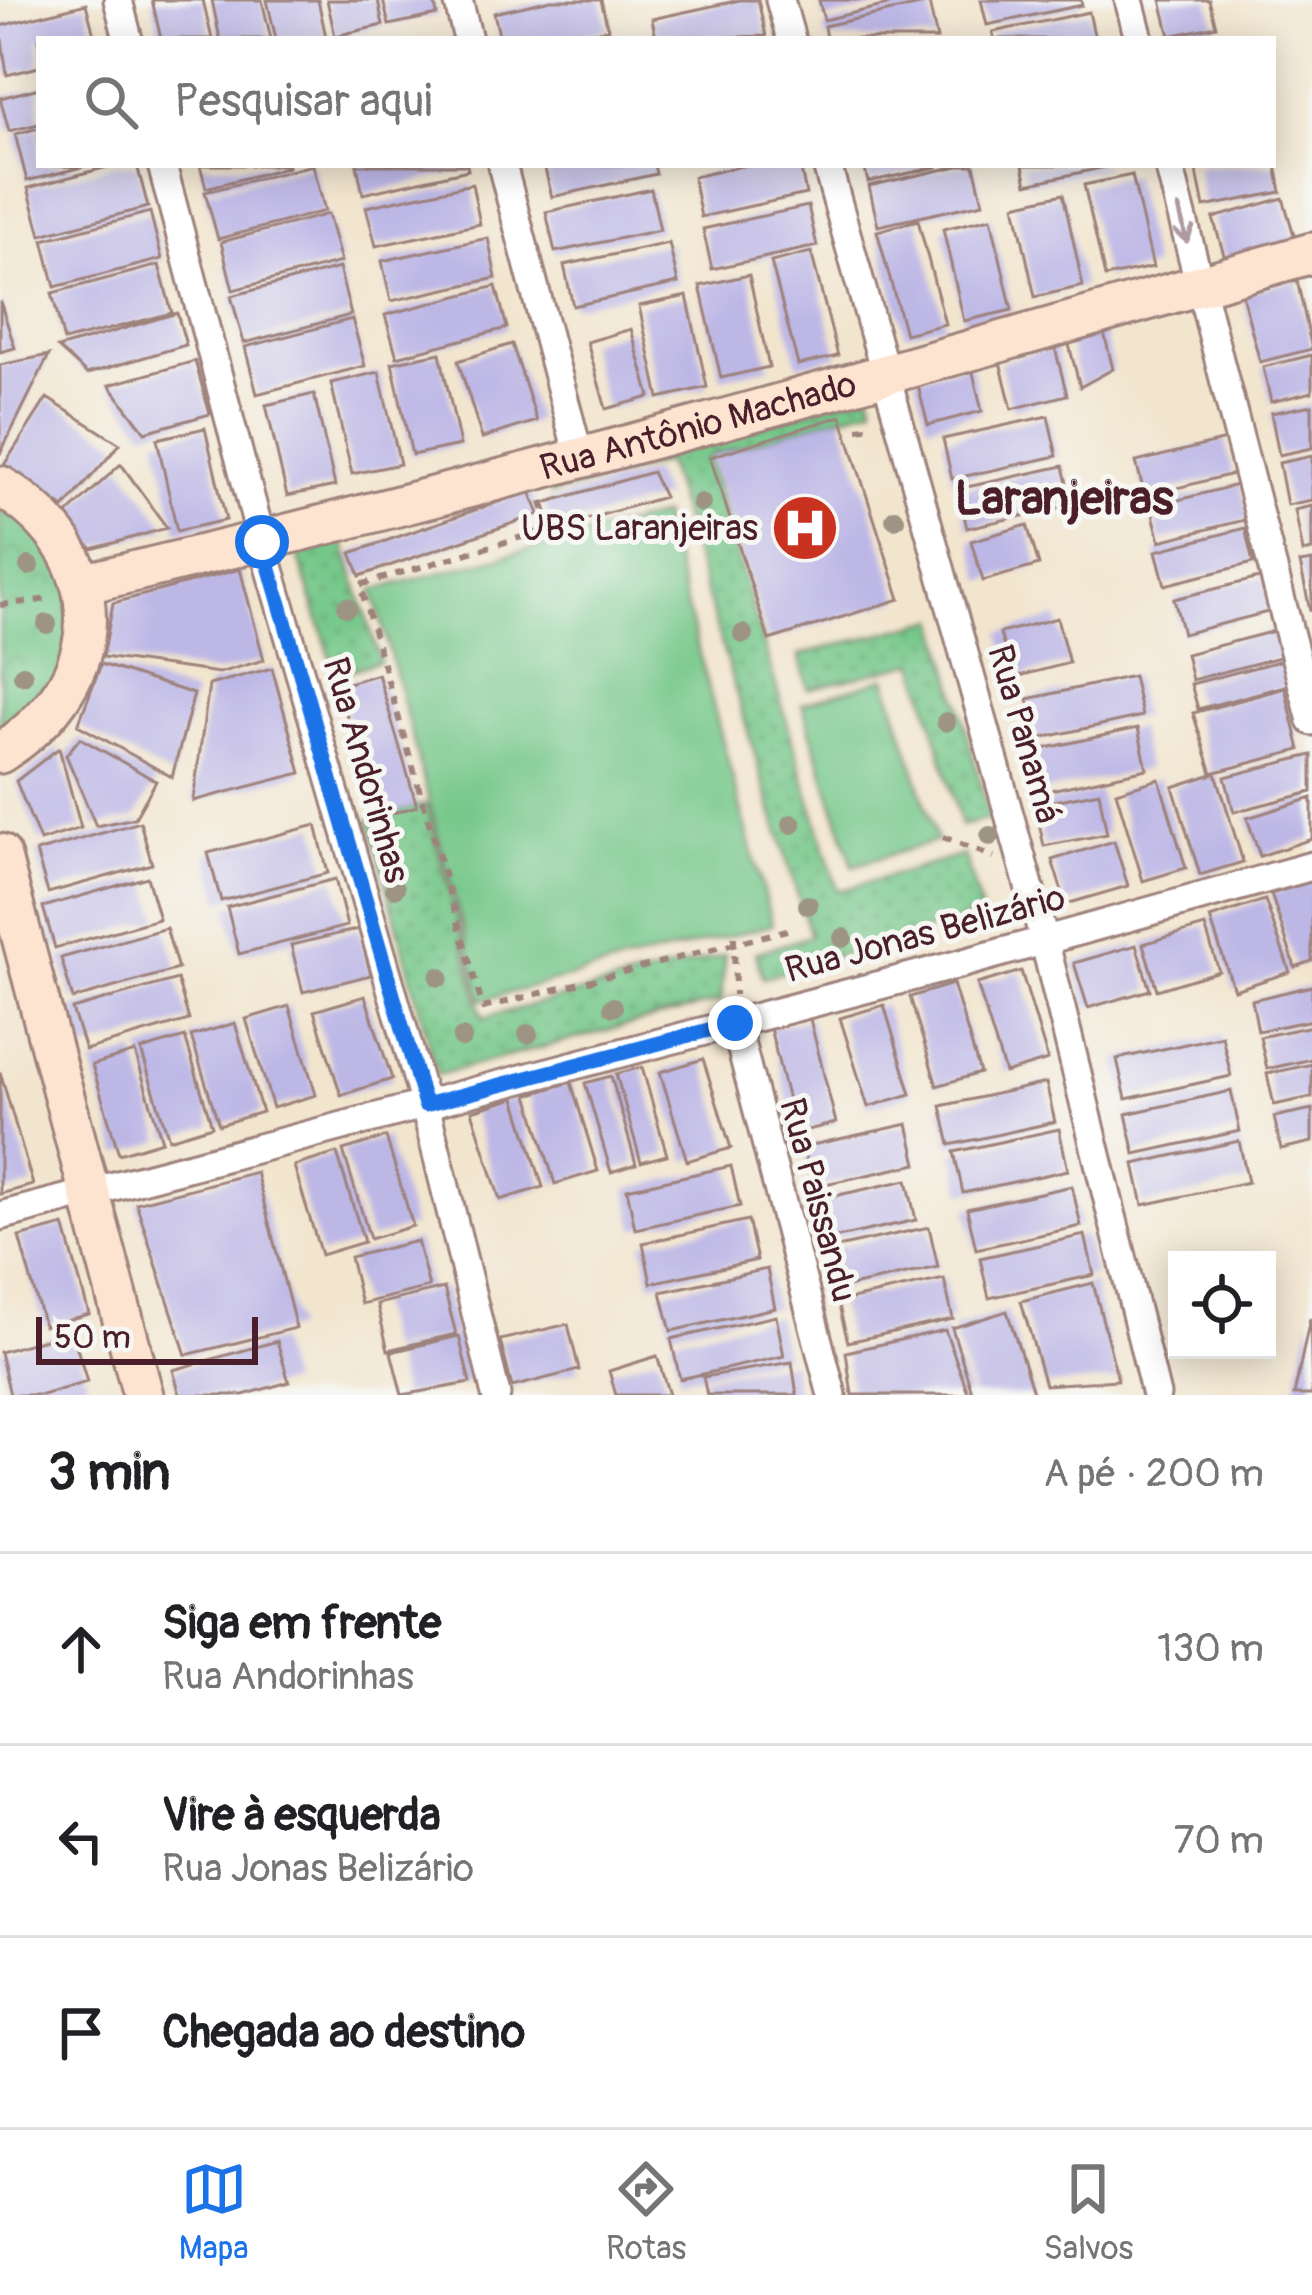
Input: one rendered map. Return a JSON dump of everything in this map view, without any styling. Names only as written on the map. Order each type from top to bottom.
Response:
[{"type":"street","points":[[118,0],[127,36]]},
{"type":"street","points":[[458,0],[467,36]]},
{"type":"street","points":[[780,0],[790,36]]},
{"type":"street","points":[[1130,0],[1138,36]]},
{"type":"street","name":"Rua Andorinhas","points":[[163,168],[262,542],[425,1105],[496,1395]]},
{"type":"street","points":[[503,168],[579,456]]},
{"type":"street","name":"Rua Panamá","points":[[828,168],[1044,940],[1156,1395]]},
{"type":"street","points":[[1170,168],[1312,721]]},
{"type":"street","name":"Rua Antônio Machado","points":[[74,591],[886,375],[1312,253]]},
{"type":"street","points":[[0,486],[34,506],[64,542],[74,591],[86,618],[82,651],[71,682],[28,734],[0,752]]},
{"type":"street","points":[[0,854],[142,1395]]},
{"type":"street","name":"Rua Jonas Belizário","points":[[0,1216],[1312,866]]},
{"type":"street","name":"Rua Paissandu","points":[[735,1023],[832,1395]]},
{"type":"path","points":[[538,467],[550,533],[360,585],[483,1008],[787,930]]},
{"type":"path","points":[[0,605],[74,591]]},
{"type":"path","points":[[943,837],[1008,864]]},
{"type":"path","points":[[734,940],[735,999],[755,994]]},
{"type":"green space","points":[[870,392],[874,406],[707,457],[838,891],[964,855],[982,914],[763,978],[755,953],[810,936],[666,462],[551,495],[548,488]]},
{"type":"green space","points":[[0,494],[36,519],[76,596],[63,681],[0,742]]},
{"type":"green space","points":[[662,515],[772,925],[482,1000],[373,590]]},
{"type":"green space","points":[[343,541],[380,661],[336,675],[298,555]]},
{"type":"green space","points":[[937,619],[990,819],[961,826],[916,662],[808,689],[799,655]]},
{"type":"green space","points":[[886,678],[937,841],[853,866],[802,704]]},
{"type":"green space","points":[[426,804],[483,1018],[725,955],[721,1001],[437,1075],[369,819]]},
{"type":"building","points":[[152,0],[203,0],[211,36],[160,36]]},
{"type":"building","points":[[212,0],[262,0],[270,36],[219,36]]},
{"type":"building","points":[[267,0],[318,0],[326,36],[275,36]]},
{"type":"building","points":[[327,0],[378,0],[383,25],[335,36]]},
{"type":"building","points":[[383,0],[434,0],[437,15],[389,25]]},
{"type":"building","points":[[551,0],[601,0],[608,29],[577,36],[499,36],[494,13]]},
{"type":"building","points":[[758,0],[766,36],[655,36],[652,19]]},
{"type":"building","points":[[819,0],[900,0],[900,2],[824,20]]},
{"type":"building","points":[[981,0],[1081,0],[1082,5],[987,25]]},
{"type":"building","points":[[1161,0],[1209,0],[1216,26],[1170,36]]},
{"type":"building","points":[[929,3],[936,36],[826,36],[824,26]]},
{"type":"building","points":[[86,4],[94,36],[36,36],[36,68],[7,75],[0,26]]},
{"type":"building","points":[[1089,12],[1094,36],[994,36],[993,32]]},
{"type":"building","points":[[36,89],[36,125],[9,131],[0,98]]},
{"type":"building","points":[[36,129],[36,168],[79,168],[27,181],[15,134]]},
{"type":"building","points":[[1276,165],[1281,192],[1204,207],[1196,168]]},
{"type":"building","points":[[104,168],[138,168],[148,207],[41,235],[28,188]]},
{"type":"building","points":[[201,168],[284,168],[206,188]]},
{"type":"building","points":[[314,168],[325,211],[218,239],[205,192]]},
{"type":"building","points":[[358,168],[468,168],[468,170],[363,194]]},
{"type":"building","points":[[545,168],[655,168],[656,174],[552,197]]},
{"type":"building","points":[[733,168],[801,168],[806,194],[701,217],[693,177]]},
{"type":"building","points":[[865,168],[932,168],[868,182]]},
{"type":"building","points":[[950,168],[975,168],[983,203],[878,226],[869,186]]},
{"type":"building","points":[[1024,168],[1101,168],[1027,184]]},
{"type":"building","points":[[1132,175],[1153,267],[1105,277],[1084,185]]},
{"type":"building","points":[[472,184],[480,224],[376,246],[366,207]]},
{"type":"building","points":[[651,189],[660,230],[555,252],[546,212]]},
{"type":"building","points":[[1063,194],[1083,286],[1035,297],[1015,205]]},
{"type":"building","points":[[1283,198],[1296,242],[1226,262],[1213,218]]},
{"type":"building","points":[[808,206],[817,246],[712,269],[703,229]]},
{"type":"building","points":[[150,212],[162,259],[55,287],[43,240]]},
{"type":"building","points":[[328,214],[341,262],[233,290],[221,242]]},
{"type":"building","points":[[991,218],[1012,310],[964,321],[943,229]]},
{"type":"building","points":[[918,220],[945,324],[905,334],[877,231]]},
{"type":"building","points":[[488,238],[496,278],[391,301],[382,261]]},
{"type":"building","points":[[669,243],[678,283],[573,306],[564,265]]},
{"type":"building","points":[[811,252],[838,356],[798,365],[771,262]]},
{"type":"building","points":[[159,265],[172,313],[64,341],[52,293]]},
{"type":"building","points":[[339,268],[351,315],[244,343],[231,296]]},
{"type":"building","points":[[749,275],[769,367],[721,378],[700,286]]},
{"type":"building","points":[[1297,280],[1312,349],[1260,362],[1242,294]]},
{"type":"building","points":[[496,286],[507,328],[397,357],[385,315]]},
{"type":"building","points":[[687,296],[707,387],[659,398],[639,306]]},
{"type":"building","points":[[0,301],[15,348],[0,352]]},
{"type":"building","points":[[177,313],[186,345],[87,374],[58,348]]},
{"type":"building","points":[[352,319],[365,366],[257,394],[245,347]]},
{"type":"building","points":[[631,329],[650,397],[606,409],[587,342]]},
{"type":"building","points":[[1104,333],[1113,369],[1080,387],[1068,341]]},
{"type":"building","points":[[512,344],[537,421],[482,438],[458,361]]},
{"type":"building","points":[[1055,348],[1067,395],[1012,409],[1000,362]]},
{"type":"building","points":[[440,353],[460,445],[412,455],[392,363]]},
{"type":"building","points":[[49,355],[0,454],[0,365]]},
{"type":"building","points":[[1312,355],[1312,392],[1271,402],[1263,367]]},
{"type":"building","points":[[195,361],[210,414],[145,432],[109,385]]},
{"type":"building","points":[[971,364],[982,411],[928,425],[916,378]]},
{"type":"building","points":[[379,372],[400,464],[352,474],[331,383]]},
{"type":"building","points":[[314,394],[335,486],[287,496],[266,405]]},
{"type":"building","points":[[47,398],[120,444],[64,508],[4,465]]},
{"type":"building","points":[[1312,405],[1312,448],[1279,455],[1271,413]]},
{"type":"building","name":"UBS Laranjeiras","points":[[841,416],[900,599],[769,640],[710,457]]},
{"type":"building","points":[[1048,416],[1057,456],[952,479],[943,439]]},
{"type":"building","points":[[205,428],[226,520],[177,531],[157,439]]},
{"type":"building","points":[[1225,440],[1233,474],[1145,496],[1136,462]]},
{"type":"building","points":[[1312,456],[1312,500],[1287,505],[1279,463]]},
{"type":"building","points":[[121,464],[167,528],[92,549],[63,518]]},
{"type":"building","points":[[1063,466],[1072,505],[967,528],[958,489]]},
{"type":"building","points":[[652,472],[664,497],[553,529],[544,503]]},
{"type":"building","points":[[1240,484],[1249,519],[1160,541],[1151,507]]},
{"type":"building","points":[[530,491],[539,514],[360,576],[351,553]]},
{"type":"building","points":[[1312,506],[1312,550],[1303,552],[1295,510]]},
{"type":"building","points":[[1027,525],[1039,565],[983,581],[971,541]]},
{"type":"building","points":[[1245,528],[1253,563],[1165,585],[1156,551]]},
{"type":"building","points":[[1312,561],[1312,610],[1310,610],[1300,563]]},
{"type":"building","points":[[240,569],[264,660],[219,673],[103,657],[113,603]]},
{"type":"building","points":[[1263,577],[1272,611],[1183,634],[1174,599]]},
{"type":"building","points":[[1057,618],[1069,663],[1012,678],[1000,633]]},
{"type":"building","points":[[1278,630],[1284,656],[1192,680],[1186,654]]},
{"type":"building","points":[[1283,660],[1289,685],[1198,709],[1191,684]]},
{"type":"building","points":[[101,664],[194,694],[172,777],[78,725]]},
{"type":"building","points":[[272,668],[301,773],[193,801],[209,685]]},
{"type":"building","points":[[378,674],[417,806],[377,818],[338,686]]},
{"type":"building","points":[[1133,676],[1142,716],[1037,739],[1028,699]]},
{"type":"building","points":[[1285,688],[1300,750],[1212,773],[1193,713]]},
{"type":"building","points":[[1138,728],[1147,769],[1042,792],[1033,751]]},
{"type":"building","points":[[80,738],[156,781],[135,818],[96,826],[66,755]]},
{"type":"building","points":[[59,748],[81,828],[40,841],[16,781]]},
{"type":"building","points":[[1312,755],[1312,792],[1234,812],[1225,777]]},
{"type":"building","points":[[1216,773],[1243,862],[1200,875],[1173,787]]},
{"type":"building","points":[[1159,779],[1186,868],[1143,881],[1116,792]]},
{"type":"building","points":[[1099,792],[1107,834],[1044,846],[1035,805]]},
{"type":"building","points":[[1312,798],[1312,839],[1260,856],[1247,818]]},
{"type":"building","points":[[140,822],[152,864],[48,893],[36,852]]},
{"type":"building","points":[[316,825],[328,873],[221,901],[208,853]]},
{"type":"building","points":[[1114,841],[1128,886],[1066,904],[1052,860]]},
{"type":"building","points":[[147,877],[159,919],[55,948],[43,907]]},
{"type":"building","points":[[335,879],[347,926],[239,954],[227,907]]},
{"type":"building","points":[[1312,881],[1312,961],[1295,967],[1271,894]]},
{"type":"building","points":[[1265,900],[1290,972],[1234,990],[1210,918]]},
{"type":"building","points":[[1205,926],[1219,971],[1157,990],[1143,944]]},
{"type":"building","points":[[166,928],[178,969],[73,999],[61,958]]},
{"type":"building","points":[[359,929],[371,975],[303,992],[291,945]]},
{"type":"building","points":[[1136,945],[1150,990],[1088,1008],[1074,963]]},
{"type":"building","points":[[1021,971],[1048,1060],[1005,1073],[977,984]]},
{"type":"building","points":[[177,979],[189,1020],[85,1050],[72,1009]]},
{"type":"building","points":[[953,984],[980,1073],[937,1086],[910,997]]},
{"type":"building","points":[[1312,986],[1312,1020],[1258,1031],[1252,1000]]},
{"type":"building","points":[[365,996],[392,1079],[341,1095],[314,1011]]},
{"type":"building","points":[[884,1005],[911,1094],[868,1107],[840,1018]]},
{"type":"building","points":[[289,1006],[316,1095],[273,1108],[246,1019]]},
{"type":"building","points":[[810,1019],[836,1123],[796,1133],[770,1028]]},
{"type":"building","points":[[235,1023],[262,1112],[219,1125],[191,1036]]},
{"type":"building","points":[[1312,1026],[1312,1059],[1267,1069],[1260,1037]]},
{"type":"building","points":[[1222,1036],[1231,1076],[1126,1099],[1117,1059]]},
{"type":"building","points":[[185,1037],[212,1126],[169,1139],[141,1050]]},
{"type":"building","points":[[135,1052],[162,1141],[119,1154],[92,1065]]},
{"type":"building","points":[[703,1059],[731,1148],[687,1161],[660,1072]]},
{"type":"building","points":[[1312,1064],[1312,1097],[1274,1105],[1267,1074]]},
{"type":"building","points":[[642,1067],[667,1155],[641,1162],[616,1074]]},
{"type":"building","points":[[0,1072],[33,1185],[0,1194]]},
{"type":"building","points":[[611,1076],[636,1164],[611,1172],[585,1083]]},
{"type":"building","points":[[571,1082],[598,1171],[555,1184],[528,1095]]},
{"type":"building","points":[[1046,1083],[1055,1122],[950,1145],[941,1106]]},
{"type":"building","points":[[1231,1091],[1240,1131],[1135,1154],[1126,1114]]},
{"type":"building","points":[[515,1098],[543,1187],[500,1200],[472,1111]]},
{"type":"building","points":[[1312,1109],[1312,1142],[1281,1149],[1274,1117]]},
{"type":"building","points":[[908,1124],[917,1164],[812,1187],[803,1147]]},
{"type":"building","points":[[1059,1129],[1068,1170],[963,1193],[954,1152]]},
{"type":"building","points":[[386,1137],[413,1226],[370,1239],[343,1150]]},
{"type":"building","points":[[1239,1141],[1248,1182],[1143,1205],[1134,1164]]},
{"type":"building","points":[[337,1153],[364,1242],[321,1255],[294,1166]]},
{"type":"building","points":[[731,1166],[740,1206],[635,1229],[627,1189]]},
{"type":"building","points":[[256,1172],[296,1328],[186,1355],[136,1203]]},
{"type":"building","points":[[907,1180],[916,1220],[811,1243],[802,1203]]},
{"type":"building","points":[[1072,1186],[1081,1226],[976,1249],[967,1209]]},
{"type":"building","points":[[748,1220],[757,1260],[651,1283],[643,1243]]},
{"type":"building","points":[[64,1225],[89,1314],[44,1326],[19,1237]]},
{"type":"building","points":[[929,1227],[938,1267],[833,1290],[824,1250]]},
{"type":"building","points":[[1085,1235],[1094,1275],[989,1298],[980,1258]]},
{"type":"building","points":[[417,1241],[429,1287],[361,1304],[350,1257]]},
{"type":"building","points":[[767,1269],[775,1308],[671,1331],[661,1292]]},
{"type":"building","points":[[944,1279],[953,1319],[848,1342],[838,1302]]},
{"type":"building","points":[[1093,1283],[1118,1380],[1045,1385],[1021,1301]]},
{"type":"building","points":[[444,1288],[456,1334],[388,1350],[377,1304]]},
{"type":"building","points":[[1007,1311],[1034,1395],[973,1395],[952,1328]]},
{"type":"building","points":[[776,1316],[784,1356],[680,1379],[671,1339]]},
{"type":"building","points":[[1310,1318],[1312,1395],[1294,1395]]},
{"type":"building","points":[[568,1324],[579,1370],[512,1387],[500,1340]]},
{"type":"building","points":[[945,1330],[969,1395],[852,1395],[846,1352]]},
{"type":"building","points":[[72,1331],[87,1382],[42,1395],[10,1395],[0,1352]]},
{"type":"building","points":[[459,1336],[470,1383],[402,1395],[391,1352]]},
{"type":"building","points":[[277,1341],[289,1382],[243,1395],[180,1395],[173,1370]]},
{"type":"building","points":[[657,1356],[669,1395],[616,1395],[609,1371]]},
{"type":"building","points":[[792,1362],[797,1395],[707,1395],[703,1377]]},
{"type":"place","name":"UBS Laranjeiras","points":[[805,528]]},
{"type":"district","name":"Laranjeiras","points":[[1064,499]]},
{"type":"route","points":[[262,542],[425,1105],[735,1023]]}]
